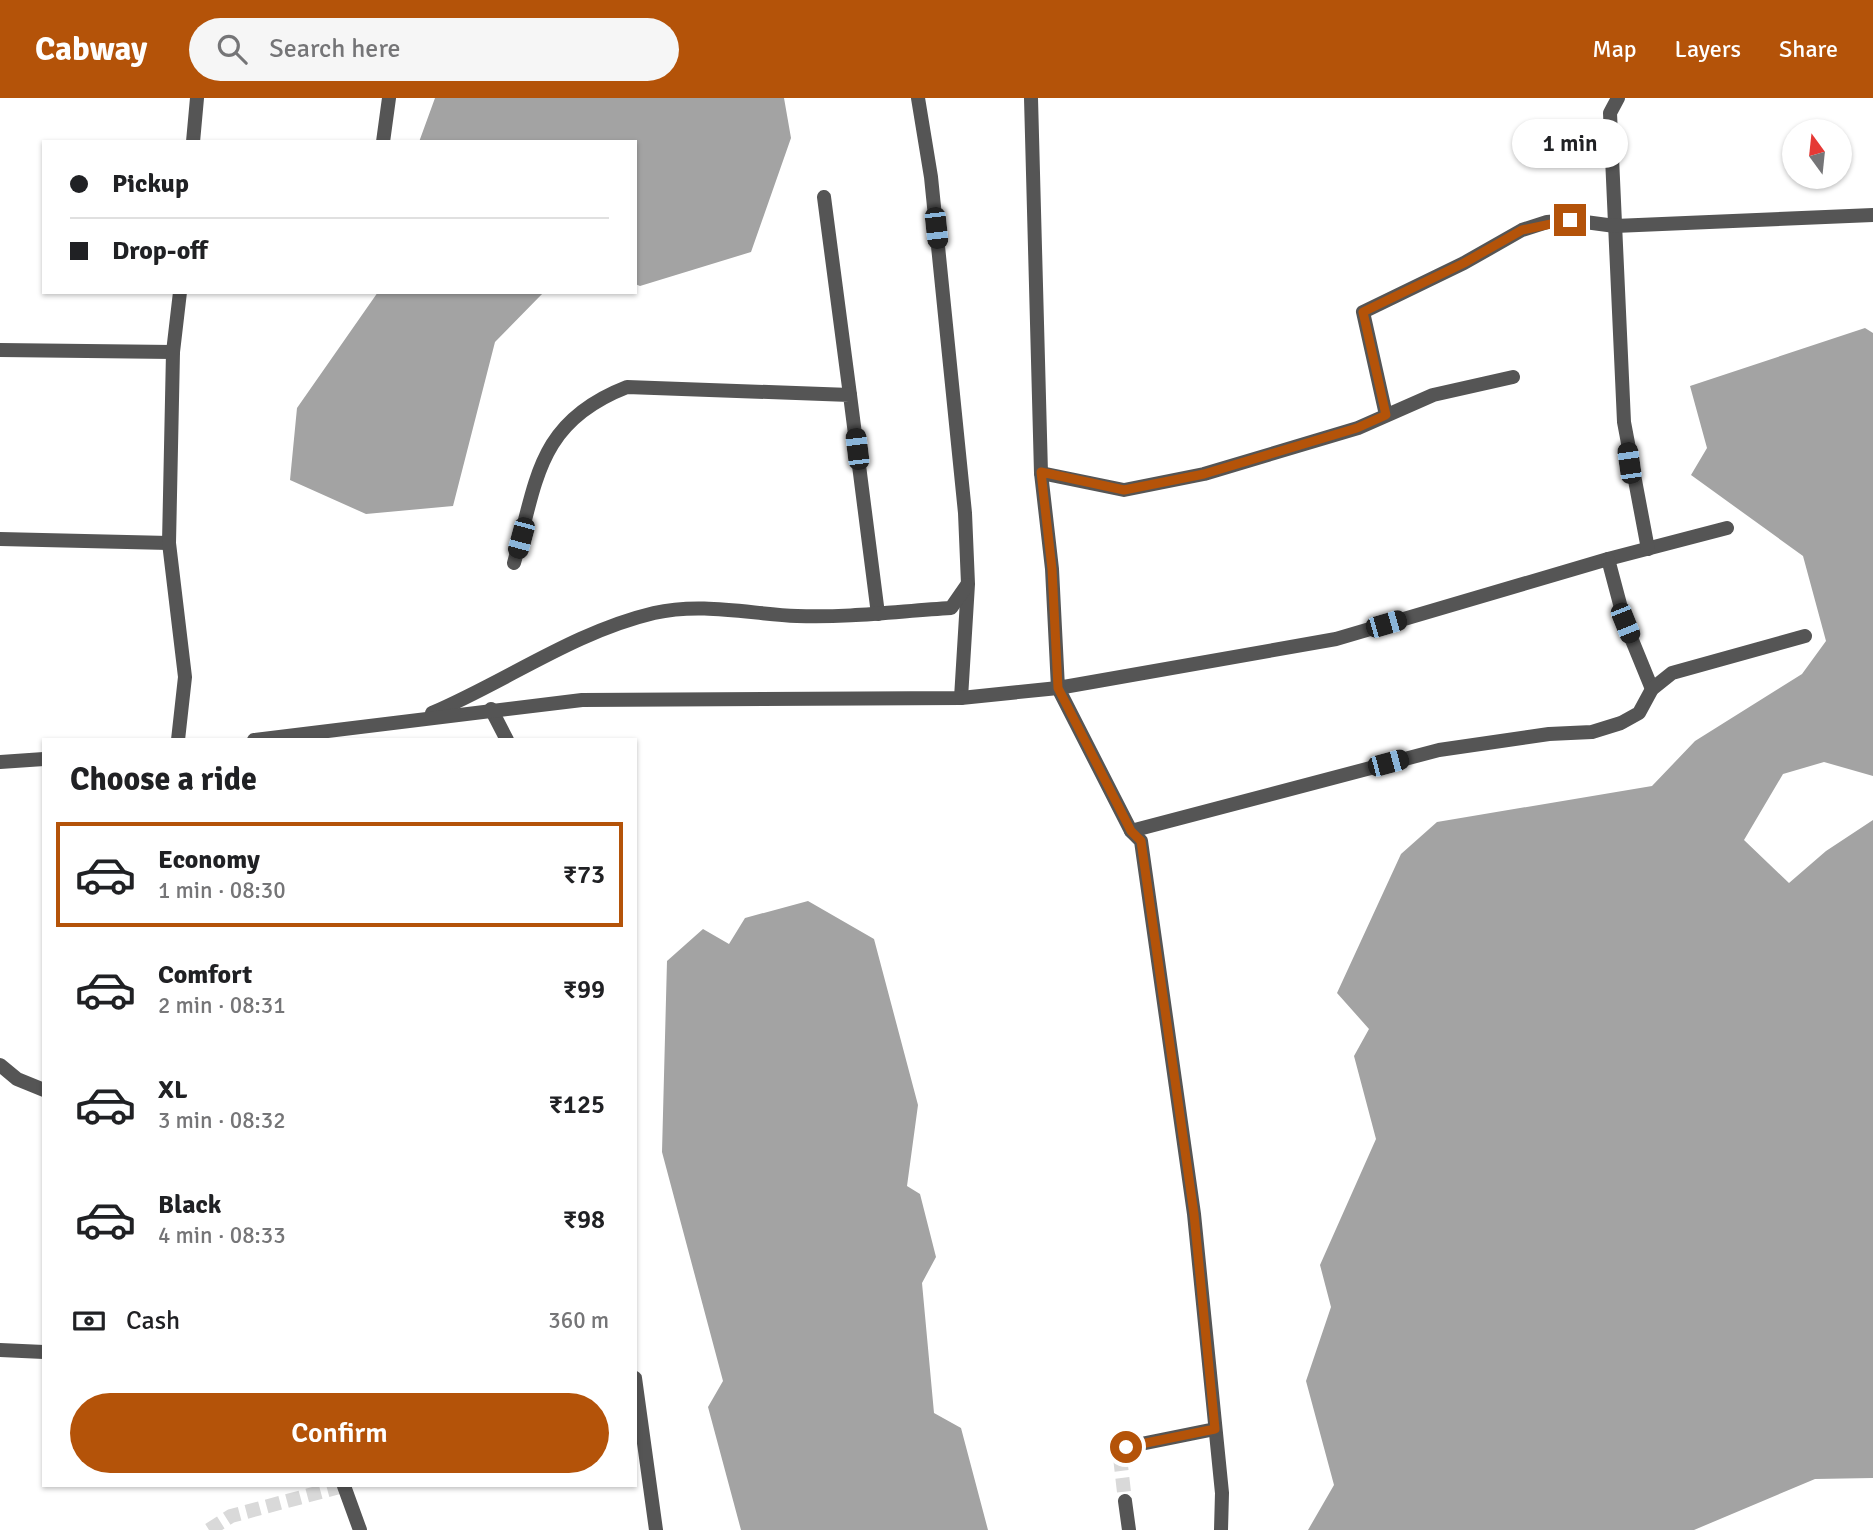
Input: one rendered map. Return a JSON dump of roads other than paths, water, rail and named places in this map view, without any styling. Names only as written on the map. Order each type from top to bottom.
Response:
[{"type":"street","points":[[193,140],[197,98]]},
{"type":"street","points":[[383,140],[389,98]]},
{"type":"street","points":[[918,98],[931,177],[965,513],[968,583],[961,698]]},
{"type":"street","points":[[1031,98],[1041,472],[1052,569],[1058,688],[1131,831],[1141,841],[1160,958],[1194,1214],[1222,1493],[1222,1530]]},
{"type":"street","points":[[1618,98],[1610,113],[1623,422],[1648,550]]},
{"type":"street","points":[[824,197],[878,614]]},
{"type":"street","points":[[1386,415],[1362,318],[1368,307],[1464,263],[1522,230],[1570,220],[1615,226],[1873,215]]},
{"type":"street","points":[[178,738],[186,677],[169,542],[173,352],[180,294]]},
{"type":"street","points":[[0,350],[173,352]]},
{"type":"street","points":[[1041,472],[1124,490],[1204,474],[1357,428],[1433,395],[1513,377]]},
{"type":"street","points":[[514,563],[542,461],[557,432],[608,395],[627,387],[850,394]]},
{"type":"street","points":[[270,738],[582,700],[961,698],[1058,688],[1336,639],[1608,559],[1727,528]]},
{"type":"street","points":[[0,540],[169,542]]},
{"type":"street","points":[[1608,559],[1625,623],[1652,690]]},
{"type":"street","points":[[414,720],[471,696],[534,659],[623,622],[658,612],[695,607],[796,616],[878,614],[951,608],[968,583]]},
{"type":"street","points":[[1131,831],[1439,750],[1549,734],[1592,732],[1621,723],[1639,713],[1652,690],[1672,673],[1805,636]]},
{"type":"street","points":[[491,709],[506,738]]},
{"type":"street","points":[[0,762],[42,759]]},
{"type":"street","points":[[0,1065],[17,1079],[42,1089]]},
{"type":"street","points":[[0,1350],[42,1353]]},
{"type":"street","points":[[637,1406],[656,1530]]},
{"type":"street","points":[[1120,1457],[1126,1447],[1138,1442],[1215,1429]]},
{"type":"street","points":[[344,1487],[360,1530]]},
{"type":"street","points":[[1125,1501],[1129,1530]]},
{"type":"tunnel","points":[[1120,1457],[1125,1501]]},
{"type":"tunnel","points":[[209,1530],[231,1516],[339,1487]]}]
